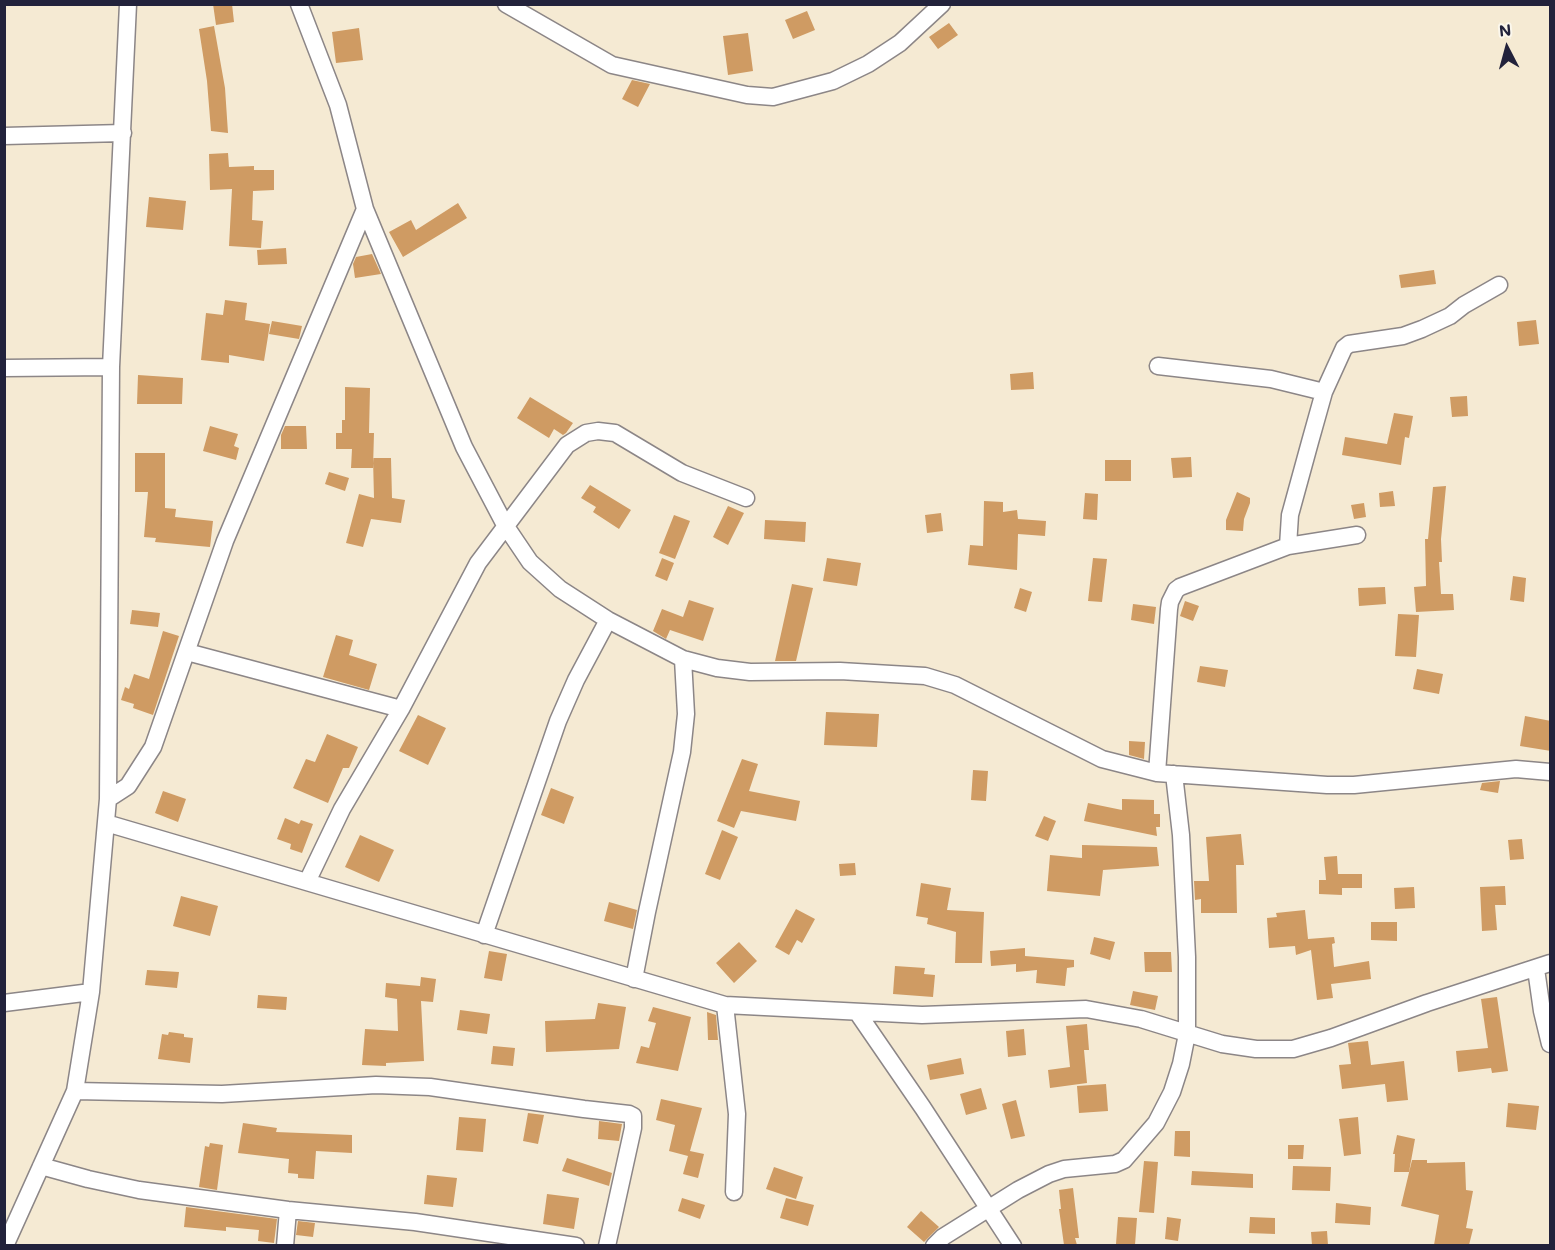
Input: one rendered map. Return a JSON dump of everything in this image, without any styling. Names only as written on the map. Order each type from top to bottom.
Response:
[{"type":"street","points":[[5,1245],[75,1091],[91,992],[108,799],[111,367],[128,4]]},
{"type":"street","points":[[299,4],[338,105],[365,209],[464,447],[505,525],[530,562],[560,589],[608,620],[683,658],[717,668],[750,672],[840,671],[924,676],[955,685],[1102,759],[1156,773],[1336,785],[1516,769],[1551,772]]},
{"type":"street","points":[[506,4],[612,65],[747,95],[772,97],[833,81],[868,64],[900,44],[942,4]]},
{"type":"street","points":[[4,136],[123,133]]},
{"type":"street","points":[[108,799],[128,786],[153,747],[225,541],[365,209]]},
{"type":"street","points":[[1288,546],[1290,515],[1324,392],[1344,348],[1349,344],[1403,336],[1422,329],[1450,316],[1464,305],[1499,285]]},
{"type":"street","points":[[1158,366],[1271,379],[1324,392]]},
{"type":"street","points":[[4,368],[111,367]]},
{"type":"street","points":[[307,882],[342,809],[400,709],[478,563],[567,445],[586,433],[598,431],[615,433],[682,473],[746,498]]},
{"type":"street","points":[[1156,773],[1169,609],[1173,595],[1180,587],[1288,546],[1357,535]]},
{"type":"street","points":[[484,935],[558,721],[576,680],[608,620]]},
{"type":"street","points":[[187,652],[400,709]]},
{"type":"street","points":[[634,979],[682,752],[686,714],[683,658]]},
{"type":"street","points":[[934,1245],[1018,1190],[1049,1174],[1079,1166],[1115,1164],[1124,1160],[1156,1123],[1167,1102],[1181,1064],[1188,1034],[1181,835],[1174,774]]},
{"type":"street","points":[[106,823],[726,1005],[922,1015],[1086,1009],[1141,1019],[1233,1045],[1293,1049],[1543,966],[1551,1044]]},
{"type":"street","points":[[4,1003],[91,992]]},
{"type":"street","points":[[726,1005],[737,1114],[734,1192]]},
{"type":"street","points":[[857,1012],[1013,1245]]},
{"type":"street","points":[[75,1091],[222,1094],[376,1085],[430,1087],[629,1114],[633,1116],[633,1128],[607,1245]]},
{"type":"street","points":[[41,1166],[139,1190],[288,1210],[415,1222],[490,1240],[576,1245]]},
{"type":"street","points":[[285,1245],[288,1210]]},
{"type":"building","points":[[213,4],[232,4],[234,22],[216,25]]},
{"type":"building","points":[[807,11],[815,30],[793,39],[785,20]]},
{"type":"building","points":[[949,23],[958,35],[938,49],[929,37]]},
{"type":"building","points":[[214,26],[225,88],[228,133],[211,131],[207,81],[199,29]]},
{"type":"building","points":[[359,28],[363,60],[336,63],[332,32]]},
{"type":"building","points":[[748,33],[753,71],[728,75],[723,36]]},
{"type":"building","points":[[632,80],[650,84],[638,107],[622,99]]},
{"type":"building","points":[[228,153],[229,167],[254,166],[254,170],[274,170],[274,190],[253,191],[252,220],[263,221],[261,248],[229,246],[232,189],[210,190],[209,154]]},
{"type":"building","points":[[149,197],[186,201],[183,230],[146,227]]},
{"type":"building","points":[[458,203],[467,218],[403,257],[389,232],[411,220],[416,230]]},
{"type":"building","points":[[286,248],[287,264],[258,265],[257,250]]},
{"type":"building","points":[[372,254],[381,274],[355,278],[353,264],[356,257]]},
{"type":"building","points":[[1434,270],[1436,284],[1401,288],[1399,275]]},
{"type":"building","points":[[225,300],[247,303],[245,320],[270,324],[264,361],[229,355],[229,363],[201,360],[206,313],[223,315]]},
{"type":"building","points":[[1536,320],[1539,344],[1519,346],[1517,322]]},
{"type":"building","points":[[272,321],[302,326],[299,339],[269,334]]},
{"type":"building","points":[[1033,372],[1034,389],[1011,390],[1010,374]]},
{"type":"building","points":[[138,375],[183,378],[182,404],[137,404]]},
{"type":"building","points":[[345,387],[370,388],[369,433],[374,433],[373,468],[351,468],[352,449],[336,449],[336,433],[342,433],[342,420],[345,420]]},
{"type":"building","points":[[1467,396],[1468,416],[1452,417],[1450,397]]},
{"type":"building","points":[[530,397],[573,423],[566,433],[563,435],[554,429],[549,438],[517,418]]},
{"type":"building","points":[[1394,413],[1413,416],[1409,438],[1405,437],[1401,465],[1342,455],[1345,437],[1387,444]]},
{"type":"building","points":[[210,426],[238,434],[234,446],[239,448],[236,460],[203,451]]},
{"type":"building","points":[[285,426],[306,426],[307,449],[281,449],[281,435]]},
{"type":"building","points":[[135,453],[165,453],[165,508],[176,509],[175,517],[213,521],[210,547],[155,542],[156,538],[144,537],[148,492],[135,492]]},
{"type":"building","points":[[1191,457],[1192,477],[1173,478],[1171,458]]},
{"type":"building","points":[[373,458],[391,458],[392,498],[405,500],[401,523],[371,519],[363,547],[346,543],[359,494],[374,498]]},
{"type":"building","points":[[1105,460],[1131,460],[1131,481],[1105,481]]},
{"type":"building","points":[[329,472],[349,478],[345,491],[325,484]]},
{"type":"building","points":[[590,485],[631,510],[619,529],[593,512],[596,507],[581,498]]},
{"type":"building","points":[[1446,486],[1441,539],[1442,562],[1439,562],[1441,594],[1453,594],[1454,610],[1416,612],[1414,587],[1426,586],[1425,539],[1428,539],[1433,487]]},
{"type":"building","points":[[1393,491],[1395,506],[1380,507],[1379,493]]},
{"type":"building","points":[[1237,492],[1250,498],[1243,531],[1226,530],[1226,520]]},
{"type":"building","points":[[1085,493],[1098,494],[1097,520],[1083,519]]},
{"type":"building","points":[[984,501],[1003,502],[1003,512],[1017,510],[1018,519],[1046,521],[1045,536],[1018,534],[1017,570],[968,565],[970,545],[983,546]]},
{"type":"building","points":[[1364,503],[1366,517],[1354,519],[1351,505]]},
{"type":"building","points":[[728,506],[744,513],[728,545],[713,537]]},
{"type":"building","points":[[941,513],[943,531],[927,533],[925,515]]},
{"type":"building","points":[[674,515],[690,521],[675,559],[659,553]]},
{"type":"building","points":[[765,520],[806,522],[805,542],[764,539]]},
{"type":"building","points":[[662,558],[674,563],[667,581],[655,576]]},
{"type":"building","points":[[827,558],[861,563],[857,586],[823,581]]},
{"type":"building","points":[[1093,558],[1107,559],[1102,602],[1088,601]]},
{"type":"building","points":[[1513,576],[1526,578],[1524,602],[1510,600]]},
{"type":"building","points":[[792,584],[813,588],[796,661],[775,661]]},
{"type":"building","points":[[1385,587],[1386,604],[1359,606],[1358,588]]},
{"type":"building","points":[[1020,588],[1032,592],[1026,612],[1014,608]]},
{"type":"building","points":[[689,600],[714,608],[703,641],[670,630],[666,639],[653,631],[662,609],[683,617]]},
{"type":"building","points":[[1185,601],[1199,606],[1193,621],[1180,616]]},
{"type":"building","points":[[1133,604],[1156,607],[1154,624],[1131,620]]},
{"type":"building","points":[[132,610],[160,613],[158,627],[130,624]]},
{"type":"building","points":[[1398,614],[1419,615],[1416,657],[1395,656]]},
{"type":"building","points":[[163,631],[179,636],[153,715],[133,708],[134,704],[121,700],[125,687],[129,689],[134,674],[149,679]]},
{"type":"building","points":[[336,635],[353,640],[349,655],[377,664],[369,690],[323,677]]},
{"type":"building","points":[[1200,666],[1228,670],[1225,687],[1197,682]]},
{"type":"building","points":[[1417,669],[1443,674],[1439,694],[1413,689]]},
{"type":"building","points":[[826,712],[879,714],[877,747],[824,745]]},
{"type":"building","points":[[418,715],[446,728],[428,765],[399,751]]},
{"type":"building","points":[[1525,716],[1551,721],[1551,751],[1520,746]]},
{"type":"building","points":[[327,734],[358,747],[349,768],[343,768],[328,803],[293,788],[306,759],[315,762]]},
{"type":"building","points":[[1129,741],[1145,742],[1144,759],[1129,755]]},
{"type":"building","points":[[742,759],[758,764],[749,791],[800,801],[796,821],[741,811],[734,828],[717,821]]},
{"type":"building","points":[[973,770],[988,771],[986,801],[971,800]]},
{"type":"building","points":[[1500,781],[1498,793],[1480,790],[1482,783]]},
{"type":"building","points":[[551,788],[574,797],[564,824],[541,815]]},
{"type":"building","points":[[163,791],[186,799],[178,822],[155,813]]},
{"type":"building","points":[[1122,799],[1154,800],[1154,814],[1160,814],[1160,827],[1156,827],[1157,836],[1084,821],[1088,803],[1122,810]]},
{"type":"building","points":[[1044,816],[1056,821],[1048,841],[1035,836]]},
{"type":"building","points":[[285,818],[299,824],[301,820],[313,824],[302,853],[290,849],[291,844],[277,839]]},
{"type":"building","points":[[722,830],[738,837],[720,880],[705,874]]},
{"type":"building","points":[[1241,834],[1244,865],[1236,865],[1237,913],[1201,913],[1201,899],[1195,900],[1194,881],[1209,881],[1206,837]]},
{"type":"building","points":[[360,835],[394,850],[379,882],[345,867]]},
{"type":"building","points":[[1522,839],[1524,859],[1510,860],[1508,840]]},
{"type":"building","points":[[1082,845],[1157,847],[1159,866],[1103,870],[1100,896],[1047,891],[1050,855],[1082,858]]},
{"type":"building","points":[[1337,856],[1338,874],[1362,874],[1362,888],[1342,888],[1342,895],[1319,894],[1319,880],[1326,880],[1324,857]]},
{"type":"building","points":[[855,863],[856,875],[840,876],[839,864]]},
{"type":"building","points":[[921,883],[951,888],[947,910],[984,912],[982,963],[955,963],[956,932],[927,924],[928,918],[916,916]]},
{"type":"building","points":[[1505,886],[1506,905],[1495,905],[1497,930],[1482,931],[1480,887]]},
{"type":"building","points":[[1414,887],[1415,908],[1395,909],[1394,888]]},
{"type":"building","points":[[181,896],[218,906],[210,936],[173,926]]},
{"type":"building","points":[[609,902],[637,910],[633,929],[604,921]]},
{"type":"building","points":[[796,909],[815,919],[802,943],[797,940],[789,955],[775,947]]},
{"type":"building","points":[[1305,910],[1308,939],[1334,937],[1335,943],[1332,944],[1334,967],[1369,961],[1371,979],[1331,984],[1333,998],[1317,1000],[1311,950],[1296,955],[1295,946],[1269,948],[1267,918],[1277,917],[1276,913]]},
{"type":"building","points":[[1371,922],[1397,922],[1397,941],[1371,940]]},
{"type":"building","points":[[1094,937],[1115,942],[1110,960],[1090,954]]},
{"type":"building","points":[[739,942],[757,961],[734,983],[716,963]]},
{"type":"building","points":[[1025,948],[1025,956],[1074,960],[1074,967],[1067,968],[1065,986],[1036,983],[1037,970],[1016,972],[1016,964],[991,966],[990,951]]},
{"type":"building","points":[[489,951],[507,954],[502,981],[484,978]]},
{"type":"building","points":[[1144,952],[1171,952],[1172,972],[1145,972]]},
{"type":"building","points":[[895,966],[925,968],[924,974],[935,975],[933,997],[893,994]]},
{"type":"building","points":[[147,970],[179,972],[177,988],[145,985]]},
{"type":"building","points":[[421,977],[436,979],[433,1002],[421,1001],[424,1061],[386,1063],[386,1066],[362,1065],[365,1029],[398,1031],[397,999],[385,997],[386,983],[420,986]]},
{"type":"building","points":[[1133,991],[1158,996],[1155,1010],[1130,1005]]},
{"type":"building","points":[[258,995],[287,997],[286,1010],[257,1008]]},
{"type":"building","points":[[1497,997],[1508,1071],[1492,1073],[1491,1068],[1458,1072],[1456,1051],[1488,1048],[1481,999]]},
{"type":"building","points":[[598,1003],[626,1007],[619,1049],[546,1052],[545,1021],[595,1019]]},
{"type":"building","points":[[653,1007],[691,1017],[678,1071],[636,1063],[641,1046],[649,1048],[656,1023],[648,1021]]},
{"type":"building","points":[[460,1010],[490,1014],[487,1034],[457,1030]]},
{"type":"building","points":[[707,1012],[716,1015],[718,1040],[708,1040]]},
{"type":"building","points":[[1087,1024],[1089,1050],[1084,1050],[1087,1083],[1050,1088],[1048,1070],[1070,1067],[1066,1026]]},
{"type":"building","points":[[1024,1029],[1026,1055],[1008,1057],[1006,1031]]},
{"type":"building","points":[[169,1032],[193,1038],[190,1063],[158,1059],[162,1034],[168,1035]]},
{"type":"building","points":[[1368,1041],[1371,1065],[1404,1061],[1408,1100],[1387,1102],[1385,1084],[1342,1089],[1339,1065],[1351,1064],[1348,1043]]},
{"type":"building","points":[[493,1046],[515,1048],[513,1066],[491,1064]]},
{"type":"building","points":[[961,1058],[964,1074],[930,1080],[927,1065]]},
{"type":"building","points":[[1106,1084],[1108,1111],[1079,1113],[1077,1086]]},
{"type":"building","points":[[981,1088],[987,1109],[966,1115],[960,1094]]},
{"type":"building","points":[[661,1099],[702,1108],[690,1151],[704,1154],[698,1178],[683,1174],[688,1156],[669,1151],[675,1125],[656,1120]]},
{"type":"building","points":[[1016,1100],[1025,1136],[1011,1139],[1002,1104]]},
{"type":"building","points":[[1508,1103],[1539,1106],[1536,1130],[1506,1127]]},
{"type":"building","points":[[528,1113],[544,1115],[538,1144],[523,1141]]},
{"type":"building","points":[[459,1117],[486,1119],[483,1152],[456,1150]]},
{"type":"building","points":[[1358,1117],[1361,1154],[1344,1156],[1339,1119]]},
{"type":"building","points":[[599,1121],[622,1124],[619,1141],[598,1139]]},
{"type":"building","points":[[243,1123],[277,1128],[276,1132],[352,1135],[352,1153],[316,1151],[314,1179],[298,1178],[298,1174],[288,1173],[289,1159],[238,1153]]},
{"type":"building","points":[[1175,1131],[1190,1131],[1190,1157],[1174,1156]]},
{"type":"building","points":[[1397,1135],[1415,1139],[1409,1172],[1394,1172],[1395,1154],[1393,1154]]},
{"type":"building","points":[[210,1143],[223,1145],[217,1190],[199,1187],[205,1146],[209,1147]]},
{"type":"building","points":[[1288,1145],[1304,1145],[1303,1159],[1288,1159]]},
{"type":"building","points":[[567,1158],[612,1173],[609,1186],[562,1171]]},
{"type":"building","points":[[1412,1160],[1427,1160],[1427,1163],[1465,1162],[1466,1190],[1473,1191],[1466,1228],[1473,1229],[1469,1245],[1434,1245],[1439,1215],[1401,1206]]},
{"type":"building","points":[[1144,1161],[1158,1162],[1154,1213],[1139,1212]]},
{"type":"building","points":[[1293,1166],[1331,1167],[1330,1191],[1292,1190]]},
{"type":"building","points":[[774,1167],[803,1177],[796,1199],[766,1189]]},
{"type":"building","points":[[1192,1171],[1253,1174],[1253,1188],[1191,1185]]},
{"type":"building","points":[[427,1175],[457,1178],[453,1207],[424,1204]]},
{"type":"building","points":[[1073,1188],[1079,1238],[1075,1238],[1077,1245],[1064,1245],[1059,1190]]},
{"type":"building","points":[[547,1194],[579,1198],[574,1229],[543,1224]]},
{"type":"building","points":[[682,1198],[705,1205],[700,1219],[678,1211]]},
{"type":"building","points":[[786,1198],[814,1205],[808,1226],[780,1218]]},
{"type":"building","points":[[1336,1203],[1371,1207],[1370,1225],[1335,1223]]},
{"type":"building","points":[[186,1207],[277,1219],[274,1243],[258,1241],[259,1230],[226,1227],[226,1231],[184,1227]]},
{"type":"building","points":[[921,1211],[939,1227],[924,1242],[907,1227]]},
{"type":"building","points":[[1118,1217],[1137,1218],[1135,1245],[1116,1244]]},
{"type":"building","points":[[1167,1217],[1181,1219],[1178,1241],[1165,1239]]},
{"type":"building","points":[[1250,1217],[1275,1218],[1275,1234],[1249,1233]]},
{"type":"building","points":[[298,1221],[315,1223],[313,1237],[296,1235]]},
{"type":"building","points":[[1327,1231],[1328,1245],[1312,1245],[1311,1232]]}]
